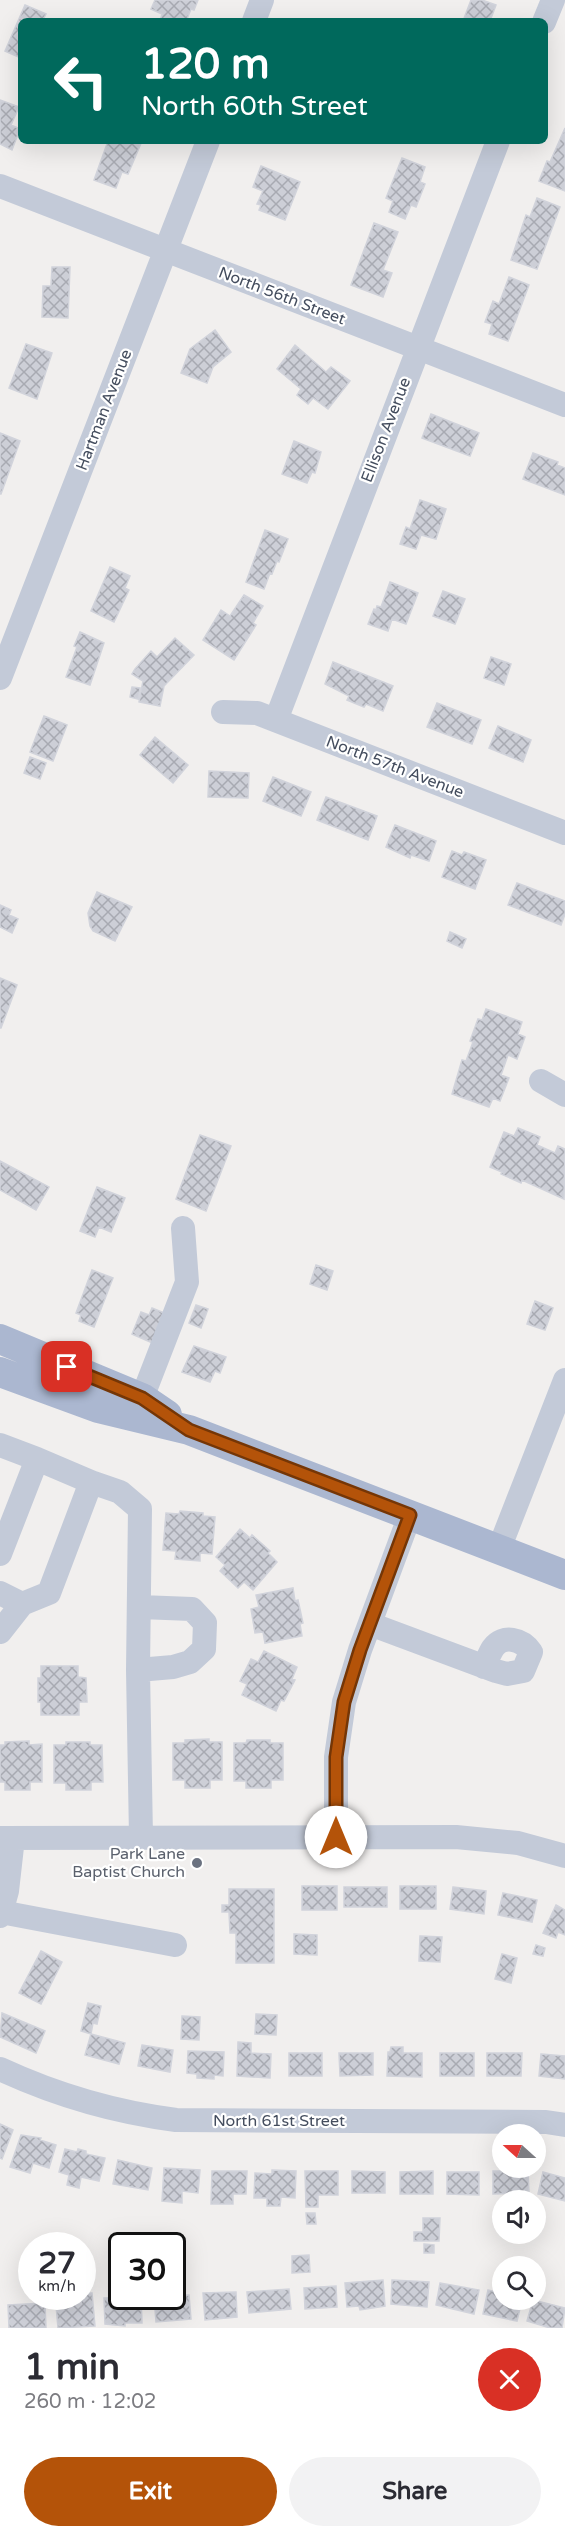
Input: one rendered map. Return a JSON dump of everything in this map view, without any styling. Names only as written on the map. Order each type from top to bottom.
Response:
[{"type":"main road","points":[[0,1339],[142,1398],[189,1430]]},
{"type":"main road","points":[[0,1372],[98,1408],[189,1430],[565,1575]]},
{"type":"street","points":[[255,18],[262,0]]},
{"type":"street","points":[[546,18],[553,0]]},
{"type":"street","name":"Hartman Avenue","points":[[0,678],[207,144]]},
{"type":"street","name":"Ellison Avenue","points":[[276,720],[497,144]]},
{"type":"street","name":"North 56th Street","points":[[0,186],[565,405]]},
{"type":"street","name":"North 57th Avenue","points":[[224,711],[257,713],[565,833]]},
{"type":"street","points":[[541,1081],[565,1095]]},
{"type":"street","points":[[142,1398],[187,1282],[183,1228]]},
{"type":"street","points":[[499,1550],[565,1380]]},
{"type":"street","points":[[0,1445],[120,1492],[140,1509],[138,1670],[141,1837]]},
{"type":"street","points":[[0,1554],[37,1459]]},
{"type":"street","points":[[0,1632],[22,1604],[49,1593],[91,1482]]},
{"type":"street","points":[[336,1837],[336,1757],[344,1702],[410,1515]]},
{"type":"street","points":[[0,1593],[22,1604]]},
{"type":"street","points":[[138,1670],[174,1667],[190,1662],[204,1648],[205,1623],[192,1609],[176,1606],[140,1607]]},
{"type":"street","points":[[370,1624],[484,1667]]},
{"type":"street","points":[[176,1945],[1,1914],[7,1891],[7,1838],[484,1839],[518,1843],[565,1856]]},
{"type":"street","name":"North 61st Street","points":[[0,2069],[30,2083],[93,2105],[142,2116],[176,2120],[546,2122],[565,2125]]},
{"type":"building","points":[[155,0],[198,0],[187,18],[161,18],[162,14],[151,9]]},
{"type":"building","points":[[471,0],[482,0],[496,5],[491,18],[464,18]]},
{"type":"building","points":[[25,5],[46,14],[44,18],[19,18]]},
{"type":"building","points":[[18,21],[18,57],[5,51]]},
{"type":"building","points":[[0,100],[18,107],[11,125],[18,128],[18,134],[12,150],[0,144]]},
{"type":"building","points":[[565,128],[565,191],[539,181]]},
{"type":"building","points":[[107,144],[141,144],[128,174],[122,172],[116,188],[94,180]]},
{"type":"building","points":[[402,158],[425,167],[420,182],[425,184],[416,207],[411,205],[405,219],[389,212],[393,201],[386,198]]},
{"type":"building","points":[[261,166],[300,182],[285,220],[259,210],[261,205],[257,204],[263,191],[253,187]]},
{"type":"building","points":[[537,198],[560,207],[537,269],[511,260],[526,215],[530,217]]},
{"type":"building","points":[[374,223],[398,232],[383,270],[392,273],[383,297],[351,285]]},
{"type":"building","points":[[52,267],[70,267],[68,318],[42,317],[43,286],[51,286]]},
{"type":"building","points":[[509,277],[529,285],[508,341],[489,334],[492,324],[485,322],[493,301],[499,304]]},
{"type":"building","points":[[215,330],[231,352],[213,367],[207,383],[181,373],[190,349]]},
{"type":"building","points":[[26,344],[52,353],[37,399],[9,388]]},
{"type":"building","points":[[295,345],[326,372],[331,367],[350,381],[328,409],[313,398],[308,404],[297,395],[301,389],[277,369]]},
{"type":"building","points":[[431,414],[479,433],[470,456],[422,438]]},
{"type":"building","points":[[0,433],[20,441],[1,494],[0,494]]},
{"type":"building","points":[[294,441],[321,452],[315,473],[312,472],[307,483],[282,474]]},
{"type":"building","points":[[533,453],[558,462],[557,465],[565,468],[565,495],[523,479]]},
{"type":"building","points":[[420,500],[446,509],[436,539],[421,535],[416,549],[400,544],[406,527],[410,529]]},
{"type":"building","points":[[265,530],[288,539],[279,562],[277,561],[272,574],[270,573],[264,589],[246,582]]},
{"type":"building","points":[[110,567],[130,576],[125,588],[129,590],[114,622],[91,611]]},
{"type":"building","points":[[390,582],[418,593],[406,624],[392,619],[388,631],[368,624],[374,609],[376,610],[377,606],[381,607]]},
{"type":"building","points":[[443,591],[465,599],[455,624],[433,616]]},
{"type":"building","points":[[244,595],[263,606],[253,623],[256,625],[234,660],[203,640],[221,610],[230,616]]},
{"type":"building","points":[[80,632],[104,643],[90,685],[66,677]]},
{"type":"building","points":[[175,638],[194,655],[164,686],[160,706],[139,702],[143,681],[132,674],[151,651],[157,657]]},
{"type":"building","points":[[491,657],[511,664],[504,685],[484,678]]},
{"type":"building","points":[[333,662],[393,686],[383,711],[347,700],[349,696],[325,684]]},
{"type":"building","points":[[132,687],[140,688],[138,699],[130,697]]},
{"type":"building","points":[[437,703],[481,720],[472,744],[427,727]]},
{"type":"building","points":[[44,716],[67,725],[53,761],[30,752]]},
{"type":"building","points":[[498,726],[531,740],[523,762],[489,748]]},
{"type":"building","points":[[155,737],[188,765],[173,783],[140,755]]},
{"type":"building","points":[[30,757],[46,763],[40,779],[24,773]]},
{"type":"building","points":[[209,771],[249,773],[248,798],[208,797]]},
{"type":"building","points":[[273,777],[311,792],[301,816],[263,801]]},
{"type":"building","points":[[326,797],[377,816],[368,840],[317,820]]},
{"type":"building","points":[[395,825],[436,841],[429,861],[411,855],[410,858],[386,847]]},
{"type":"building","points":[[452,851],[462,855],[464,852],[486,860],[475,889],[442,877]]},
{"type":"building","points":[[517,883],[565,901],[565,914],[561,925],[508,905]]},
{"type":"building","points":[[97,892],[132,907],[115,941],[93,931],[90,926],[88,913]]},
{"type":"building","points":[[0,905],[11,910],[9,915],[18,919],[12,933],[0,927]]},
{"type":"building","points":[[450,932],[466,939],[462,948],[447,941]]},
{"type":"building","points":[[0,978],[17,985],[1,1028],[0,1028]]},
{"type":"building","points":[[486,1009],[522,1022],[518,1034],[525,1037],[517,1059],[508,1055],[501,1075],[509,1078],[500,1101],[493,1098],[489,1107],[452,1094],[462,1060],[466,1061],[473,1042],[470,1041],[478,1019],[482,1020]]},
{"type":"building","points":[[518,1128],[540,1137],[537,1145],[555,1153],[558,1146],[565,1149],[564,1199],[522,1180],[521,1183],[490,1167],[504,1132],[514,1136]]},
{"type":"building","points":[[200,1135],[231,1146],[206,1211],[176,1199]]},
{"type":"building","points":[[0,1161],[49,1187],[36,1210],[0,1190]]},
{"type":"building","points":[[97,1187],[125,1198],[111,1232],[99,1227],[95,1237],[80,1231]]},
{"type":"building","points":[[316,1265],[333,1271],[327,1290],[310,1284]]},
{"type":"building","points":[[92,1270],[113,1278],[94,1327],[79,1321],[81,1315],[76,1313]]},
{"type":"building","points":[[535,1301],[553,1308],[545,1330],[527,1324]]},
{"type":"building","points":[[196,1305],[208,1309],[201,1328],[189,1323]]},
{"type":"building","points":[[152,1308],[169,1315],[157,1345],[132,1334],[141,1312],[149,1315]]},
{"type":"building","points":[[194,1346],[226,1357],[220,1373],[215,1371],[210,1382],[182,1372]]},
{"type":"building","points":[[180,1511],[203,1513],[203,1516],[215,1517],[212,1554],[200,1553],[200,1561],[175,1559],[176,1551],[163,1550],[166,1513],[179,1514]]},
{"type":"building","points":[[240,1529],[250,1538],[252,1535],[270,1551],[268,1553],[277,1562],[253,1590],[244,1582],[238,1588],[220,1571],[225,1565],[216,1557]]},
{"type":"building","points":[[293,1588],[303,1623],[300,1624],[302,1636],[265,1643],[263,1632],[255,1633],[251,1609],[259,1607],[256,1595]]},
{"type":"building","points":[[264,1651],[297,1667],[292,1679],[295,1680],[276,1711],[242,1695],[247,1684],[240,1681],[251,1659],[258,1662]]},
{"type":"building","points":[[41,1666],[78,1666],[78,1677],[86,1678],[87,1702],[79,1702],[79,1715],[41,1715],[41,1702],[38,1702],[38,1678],[41,1678]]},
{"type":"building","points":[[209,1739],[209,1742],[222,1742],[222,1780],[210,1780],[210,1788],[185,1788],[185,1780],[173,1780],[173,1743]]},
{"type":"building","points":[[247,1740],[270,1740],[270,1743],[283,1743],[283,1780],[271,1780],[271,1788],[246,1788],[246,1781],[234,1781],[234,1743],[246,1743]]},
{"type":"building","points":[[29,1741],[29,1745],[42,1744],[42,1782],[30,1782],[30,1790],[5,1790],[5,1782],[0,1782],[0,1745],[5,1745],[5,1742]]},
{"type":"building","points":[[66,1742],[90,1742],[90,1745],[102,1745],[103,1782],[91,1782],[91,1790],[66,1790],[66,1783],[54,1783],[54,1745],[66,1745]]},
{"type":"building","points":[[302,1886],[337,1886],[337,1910],[302,1910]]},
{"type":"building","points":[[400,1886],[436,1886],[436,1909],[400,1909]]},
{"type":"building","points":[[344,1887],[387,1887],[387,1907],[344,1907]]},
{"type":"building","points":[[453,1887],[486,1891],[484,1914],[450,1909]]},
{"type":"building","points":[[229,1889],[274,1889],[274,1963],[236,1963],[236,1933],[230,1933],[229,1912],[222,1912],[222,1905],[229,1905]]},
{"type":"building","points":[[503,1893],[537,1900],[532,1922],[498,1915]]},
{"type":"building","points":[[556,1905],[565,1910],[565,1935],[558,1932],[556,1938],[543,1933]]},
{"type":"building","points":[[294,1934],[317,1935],[317,1955],[294,1954]]},
{"type":"building","points":[[420,1936],[442,1937],[440,1962],[419,1961]]},
{"type":"building","points":[[536,1945],[545,1948],[543,1956],[533,1954]]},
{"type":"building","points":[[41,1951],[62,1962],[41,2004],[19,1993]]},
{"type":"building","points":[[502,1954],[517,1958],[511,1983],[495,1979]]},
{"type":"building","points":[[88,2003],[101,2006],[97,2024],[93,2023],[91,2034],[81,2031]]},
{"type":"building","points":[[2,2013],[45,2031],[36,2053],[0,2037]]},
{"type":"building","points":[[256,2014],[277,2015],[276,2035],[255,2034]]},
{"type":"building","points":[[182,2016],[200,2017],[199,2040],[181,2039]]},
{"type":"building","points":[[91,2034],[125,2043],[119,2064],[85,2055]]},
{"type":"building","points":[[238,2042],[251,2043],[251,2053],[271,2054],[270,2078],[237,2076]]},
{"type":"building","points":[[142,2045],[173,2050],[170,2072],[138,2066]]},
{"type":"building","points":[[391,2047],[403,2047],[403,2053],[422,2053],[422,2077],[387,2076],[388,2052]]},
{"type":"building","points":[[188,2051],[224,2052],[223,2076],[214,2075],[214,2079],[197,2078],[197,2074],[187,2073]]},
{"type":"building","points":[[289,2053],[322,2053],[322,2076],[289,2076]]},
{"type":"building","points":[[339,2053],[373,2053],[373,2075],[340,2076]]},
{"type":"building","points":[[440,2053],[474,2053],[474,2076],[440,2076]]},
{"type":"building","points":[[487,2053],[522,2053],[521,2076],[487,2076]]},
{"type":"building","points":[[541,2054],[565,2056],[565,2079],[539,2076]]},
{"type":"building","points":[[0,2124],[13,2130],[2,2159],[0,2158]]},
{"type":"building","points":[[21,2135],[41,2138],[40,2140],[56,2145],[49,2168],[33,2163],[30,2173],[10,2167]]},
{"type":"building","points":[[65,2149],[77,2152],[78,2149],[86,2151],[86,2154],[105,2158],[99,2181],[81,2177],[79,2188],[67,2185],[69,2175],[59,2172]]},
{"type":"building","points":[[118,2160],[152,2168],[148,2190],[113,2184]]},
{"type":"building","points":[[164,2168],[200,2170],[198,2193],[182,2191],[182,2203],[162,2201]]},
{"type":"building","points":[[272,2170],[296,2171],[295,2198],[281,2197],[280,2206],[267,2206],[267,2198],[254,2198],[255,2173],[272,2174]]},
{"type":"building","points":[[212,2171],[247,2171],[246,2194],[233,2194],[233,2204],[211,2204]]},
{"type":"building","points":[[305,2171],[338,2171],[338,2195],[318,2195],[318,2207],[306,2207]]},
{"type":"building","points":[[352,2171],[385,2172],[385,2193],[352,2193]]},
{"type":"building","points":[[433,2171],[433,2194],[400,2194],[400,2172]]},
{"type":"building","points":[[447,2172],[479,2172],[479,2195],[447,2194]]},
{"type":"building","points":[[546,2173],[565,2178],[565,2201],[546,2196],[546,2190],[539,2190],[542,2178],[546,2178]]},
{"type":"building","points":[[493,2178],[528,2178],[529,2190],[493,2190]]},
{"type":"building","points":[[306,2213],[315,2213],[316,2224],[307,2224]]},
{"type":"building","points":[[423,2218],[440,2218],[439,2241],[414,2241],[414,2232],[423,2232]]},
{"type":"building","points":[[424,2244],[434,2245],[434,2253],[424,2253]]},
{"type":"building","points":[[309,2255],[310,2272],[292,2273],[292,2256]]},
{"type":"building","points":[[383,2280],[385,2306],[360,2310],[359,2306],[347,2307],[345,2283]]},
{"type":"building","points":[[392,2280],[429,2282],[427,2307],[391,2304]]},
{"type":"building","points":[[440,2283],[479,2290],[474,2314],[436,2305]]},
{"type":"building","points":[[336,2286],[337,2307],[305,2309],[304,2288]]},
{"type":"building","points":[[289,2289],[291,2309],[249,2313],[247,2292]]},
{"type":"building","points":[[488,2290],[492,2291],[492,2310],[520,2310],[517,2321],[483,2314]]},
{"type":"building","points":[[236,2292],[237,2317],[205,2320],[203,2293]]},
{"type":"building","points":[[186,2295],[189,2295],[191,2319],[156,2322],[155,2310],[186,2310]]},
{"type":"building","points":[[104,2298],[108,2298],[108,2310],[142,2310],[142,2323],[125,2323],[125,2326],[105,2324]]},
{"type":"building","points":[[546,2303],[565,2308],[562,2328],[550,2328],[527,2321],[530,2310],[546,2310]]},
{"type":"building","points":[[18,2304],[18,2310],[45,2310],[46,2328],[9,2328],[8,2305]]},
{"type":"building","points":[[56,2310],[94,2310],[95,2326],[58,2328]]},
{"type":"place","name":"Park Lane Baptist Church","points":[[197,1863]]},
{"type":"route","points":[[67,1367],[142,1398],[189,1430],[410,1515],[360,1650],[344,1702],[336,1757],[336,1837]]}]
